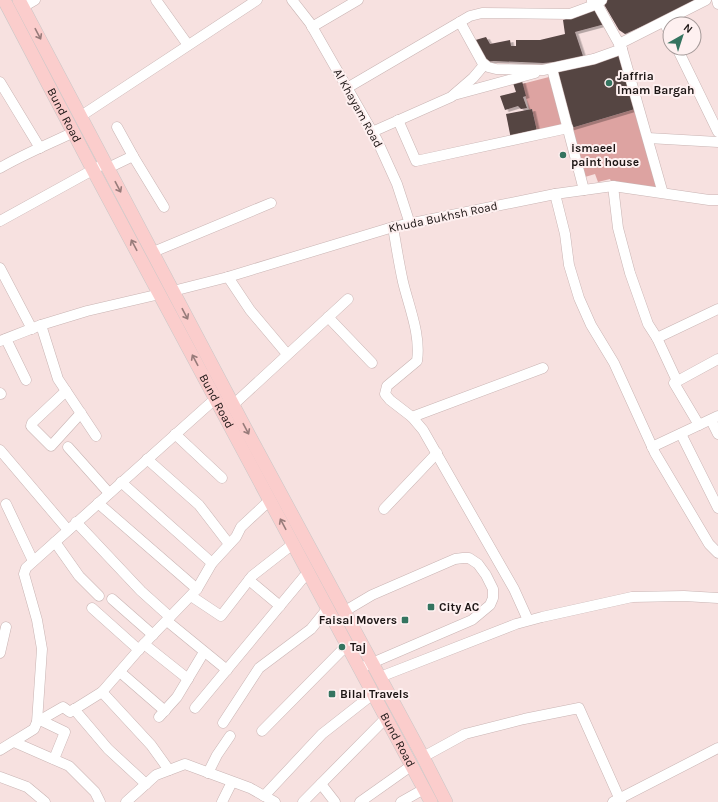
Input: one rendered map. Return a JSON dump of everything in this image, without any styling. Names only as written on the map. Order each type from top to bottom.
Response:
[{"type":"main road","name":"Bund Road","points":[[4,0],[93,170],[431,802]]},
{"type":"main road","name":"Bund Road","points":[[21,4],[233,405],[345,611],[446,802]]},
{"type":"street","points":[[21,4],[35,0]]},
{"type":"street","points":[[156,0],[188,45]]},
{"type":"street","points":[[81,116],[257,0]]},
{"type":"street","name":"Al Khayam Road","points":[[292,0],[312,27],[372,132],[397,184],[410,224]]},
{"type":"street","points":[[312,27],[358,0]]},
{"type":"street","points":[[675,16],[706,0]]},
{"type":"street","points":[[717,0],[718,4]]},
{"type":"street","points":[[347,88],[470,16],[482,13],[570,14],[596,1],[621,46],[662,190]]},
{"type":"street","points":[[460,22],[484,65],[502,70],[548,70]]},
{"type":"street","points":[[372,132],[450,96],[594,59],[662,23]]},
{"type":"street","points":[[681,56],[718,132]]},
{"type":"street","points":[[450,96],[473,78],[484,65]]},
{"type":"street","points":[[548,70],[568,128],[584,190]]},
{"type":"street","points":[[0,82],[40,148]]},
{"type":"street","points":[[398,120],[416,161],[568,128]]},
{"type":"street","points":[[117,127],[164,207]]},
{"type":"street","points":[[0,168],[23,154],[40,148],[74,132]]},
{"type":"street","points":[[648,138],[718,142]]},
{"type":"street","points":[[0,221],[93,170],[133,156]]},
{"type":"street","points":[[613,186],[618,228],[630,273],[648,324],[657,338],[678,381]]},
{"type":"street","name":"Khuda Bukhsh Road","points":[[174,291],[228,277],[392,227],[555,194],[613,186],[718,200]]},
{"type":"street","points":[[555,194],[565,234],[568,265],[579,298],[591,325],[614,364],[652,447],[705,538],[718,553]]},
{"type":"street","points":[[153,252],[271,203]]},
{"type":"street","points":[[392,227],[403,283],[417,340],[418,353],[417,361],[387,386],[385,394],[398,408],[412,418],[423,430],[514,589],[528,620]]},
{"type":"street","points":[[0,270],[37,327],[58,379],[96,436]]},
{"type":"street","points":[[228,277],[250,310],[287,354]]},
{"type":"street","points":[[26,380],[3,340],[87,311],[160,294]]},
{"type":"street","points":[[233,405],[348,298]]},
{"type":"street","points":[[657,338],[718,309]]},
{"type":"street","points":[[328,317],[372,363]]},
{"type":"street","points":[[699,425],[674,383],[718,359]]},
{"type":"street","points":[[412,418],[543,368]]},
{"type":"street","points":[[66,391],[32,424],[32,426],[50,446],[52,446],[81,413]]},
{"type":"street","points":[[39,721],[42,649],[37,620],[24,574],[26,568],[215,398]]},
{"type":"street","points":[[652,447],[714,418],[718,434]]},
{"type":"street","points":[[175,434],[222,478]]},
{"type":"street","points":[[681,434],[718,508]]},
{"type":"street","points":[[68,447],[109,493]]},
{"type":"street","points":[[0,450],[68,530]]},
{"type":"street","points":[[384,509],[437,453]]},
{"type":"street","points":[[147,459],[199,505],[229,544]]},
{"type":"street","points":[[121,482],[212,563]]},
{"type":"street","points":[[0,750],[34,729],[39,721],[63,707],[69,712],[102,692],[152,635],[194,593],[212,563],[236,537],[241,527],[270,500]]},
{"type":"street","points":[[98,503],[194,593],[221,616],[252,576],[294,544]]},
{"type":"street","points":[[6,504],[33,561]]},
{"type":"street","points":[[76,522],[168,619],[204,652],[227,670]]},
{"type":"street","points":[[55,542],[79,576],[99,596]]},
{"type":"street","points":[[345,611],[372,595],[455,559],[469,558],[474,561],[486,575],[493,589],[493,598],[490,605],[472,620],[360,668]]},
{"type":"street","points":[[195,708],[308,572]]},
{"type":"street","points":[[249,580],[280,606]]},
{"type":"street","points":[[380,677],[528,620],[632,597],[684,596],[718,598]]},
{"type":"street","points":[[112,599],[152,635]]},
{"type":"street","points":[[92,608],[141,647],[188,679]]},
{"type":"street","points":[[223,723],[259,668],[311,629],[328,608]]},
{"type":"street","points":[[0,653],[6,627]]},
{"type":"street","points":[[262,731],[347,645]]},
{"type":"street","points":[[120,672],[162,714],[177,697],[204,652]]},
{"type":"street","points":[[102,692],[151,745],[169,770]]},
{"type":"street","points":[[126,802],[156,775],[185,764],[232,782],[271,800],[322,734],[373,694]]},
{"type":"street","points":[[423,757],[465,734],[524,719],[579,708],[618,801],[718,748]]},
{"type":"street","points":[[74,710],[108,749],[146,784]]},
{"type":"street","points":[[303,802],[386,718]]},
{"type":"street","points":[[39,721],[65,732],[54,759]]},
{"type":"street","points":[[208,773],[217,755],[230,736]]},
{"type":"street","points":[[14,742],[69,766],[95,792],[100,802]]},
{"type":"street","points":[[360,802],[412,766]]},
{"type":"street","points":[[0,777],[27,787],[45,802]]},
{"type":"street","points":[[222,802],[232,782]]},
{"type":"street","points":[[321,784],[335,802]]},
{"type":"street","points":[[401,802],[424,789]]},
{"type":"street","points":[[134,795],[142,802]]},
{"type":"shaded area","points":[[549,77],[562,126],[537,131],[532,109],[529,109],[522,84]]},
{"type":"shaded area","points":[[635,109],[659,193],[613,186],[610,179],[598,182],[595,174],[585,177],[568,129]]},
{"type":"building","points":[[697,0],[625,34],[619,30],[602,1]]},
{"type":"building","points":[[594,9],[605,24],[575,32],[583,56],[572,60],[543,63],[484,62],[472,41],[486,37],[490,44],[510,40],[511,46],[516,46],[516,40],[540,40],[565,34],[563,20]]},
{"type":"building","points":[[618,53],[635,109],[568,129],[556,72]]},
{"type":"building","points":[[522,81],[526,96],[523,97],[527,108],[521,109],[518,106],[505,110],[500,96],[516,92],[513,83]]},
{"type":"building","points":[[532,109],[537,131],[511,139],[506,114]]},
{"type":"place","name":"Jaffria Imam Bargah","points":[[609,83]]},
{"type":"place","name":"ismaeel paint house","points":[[563,155]]},
{"type":"place","name":"City AC","points":[[431,607]]},
{"type":"place","name":"Faisal Movers","points":[[405,620]]},
{"type":"place","name":"Taj","points":[[342,647]]},
{"type":"place","name":"Bilal Travels","points":[[332,694]]}]
